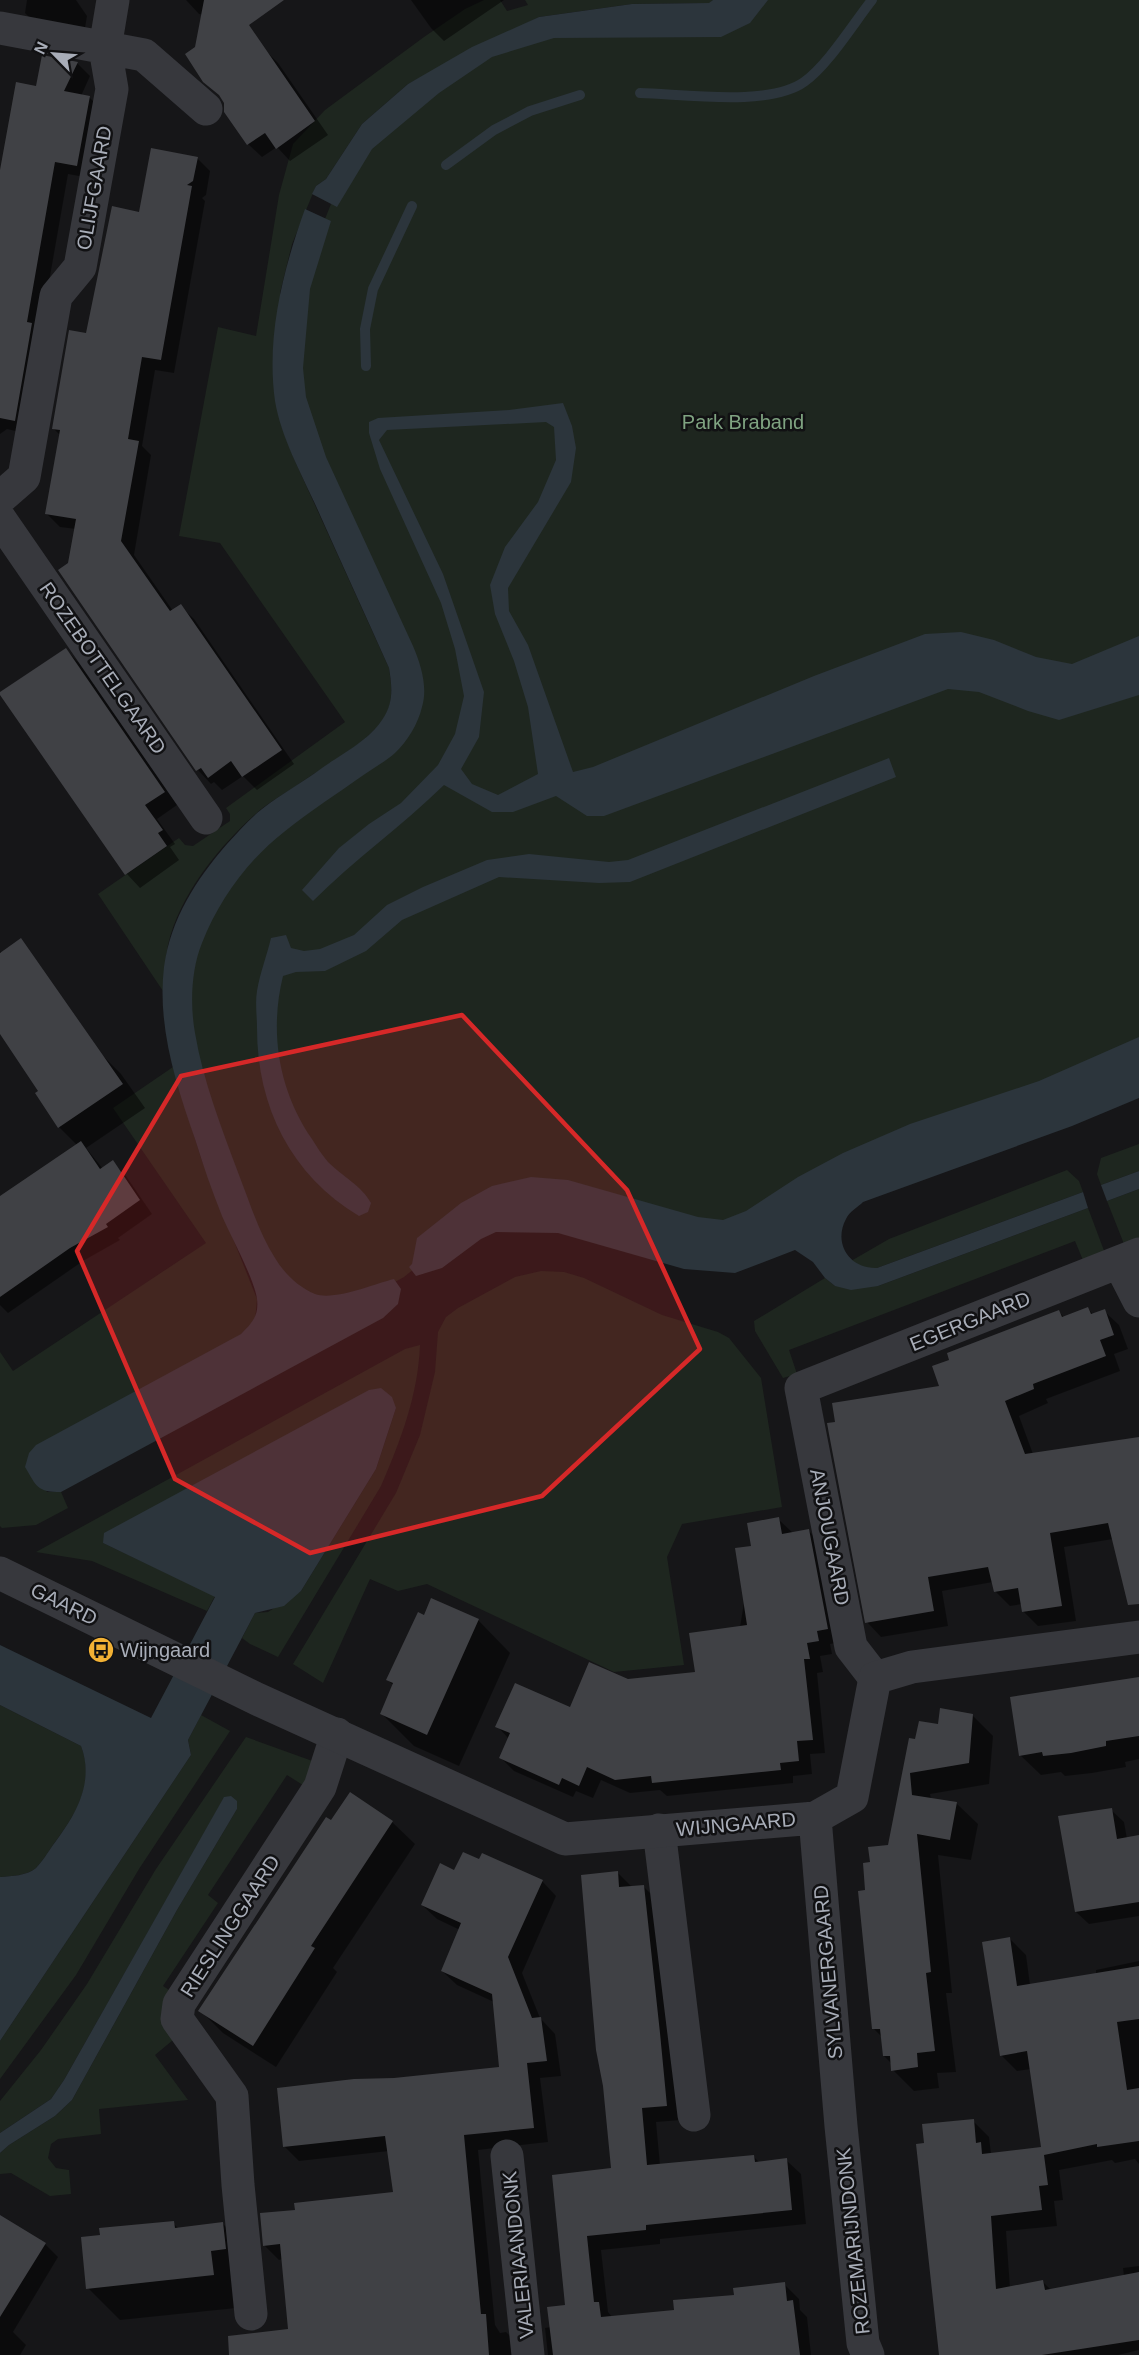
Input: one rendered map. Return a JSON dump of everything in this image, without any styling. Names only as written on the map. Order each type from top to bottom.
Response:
[{"type":"street","name":"OLIJFGAARD","points":[[0,498],[24,477],[56,296],[80,267],[112,89],[105,48],[113,0]]},
{"type":"street","points":[[0,28],[144,55],[206,109]]},
{"type":"street","name":"ROZEBOTTELGAARD","points":[[0,519],[206,818]]},
{"type":"street","points":[[1129,1258],[1139,1301]]},
{"type":"street","name":"EGERGAARD","points":[[801,1388],[1129,1258]]},
{"type":"street","name":"ANJOUGAARD","points":[[801,1388],[851,1647],[875,1678]]},
{"type":"street","name":"GAARD","points":[[0,1573],[257,1699]]},
{"type":"street","points":[[875,1678],[912,1667],[1139,1637]]},
{"type":"street","name":"WIJNGAARD","points":[[257,1699],[566,1839],[815,1818],[852,1797],[875,1678]]},
{"type":"street","name":"RIESLINGGAARD","points":[[251,2314],[232,2096],[177,2019],[179,2004],[320,1787],[337,1734]]},
{"type":"street","name":"SYLVANERGAARD","points":[[815,1818],[841,2126]]},
{"type":"street","points":[[659,1830],[694,2115]]},
{"type":"street","name":"ROZEMARIJNDONK","points":[[841,2126],[863,2343],[868,2355]]},
{"type":"street","name":"VALERIAANDONK","points":[[507,2156],[528,2355]]},
{"type":"highlighted area","points":[[462,1015],[627,1190],[700,1349],[542,1496],[310,1553],[175,1479],[77,1251],[181,1076]]},
{"type":"green space","points":[[484,0],[500,0],[507,11],[528,5],[525,0],[713,0],[710,3],[632,4],[539,17],[408,84],[362,124],[326,179],[316,186],[292,244],[280,293],[281,425],[295,461],[389,668],[391,689],[389,708],[382,721],[367,737],[347,753],[260,810],[217,854],[192,888],[174,926],[168,945],[163,991],[98,894],[179,838],[185,845],[193,846],[230,821],[230,814],[226,808],[345,722],[220,543],[179,536],[218,327],[256,336],[279,195],[293,144],[325,110],[424,37],[465,9]]},
{"type":"green space","name":"Park Braband","points":[[756,0],[1139,0],[1139,1052],[731,1224],[533,1198],[435,1252],[404,1277],[321,1323],[280,1303],[202,1108],[185,955],[230,863],[397,728],[414,687],[330,472],[299,383],[305,269],[333,199],[363,143],[491,47]]},
{"type":"green space","points":[[173,1067],[201,1158],[257,1299],[255,1321],[46,1492],[61,1492],[68,1508],[36,1525],[2,1528],[0,1526],[0,1352],[13,1371],[206,1243],[113,1108]]},
{"type":"green space","points":[[1139,1144],[1139,1171],[1101,1185],[1097,1174],[1101,1158]]},
{"type":"green space","points":[[1067,1170],[1079,1181],[1083,1192],[877,1268],[867,1269],[851,1261],[889,1239]]},
{"type":"green space","points":[[1139,1189],[1139,1244],[1126,1249],[1107,1201]]},
{"type":"green space","points":[[1088,1208],[1106,1256],[1085,1265],[1075,1241],[789,1350],[797,1374],[783,1378],[755,1331],[754,1321],[825,1278],[835,1286],[878,1286]]},
{"type":"green space","points":[[541,1271],[564,1272],[584,1278],[662,1315],[718,1332],[729,1338],[761,1378],[782,1507],[682,1524],[667,1557],[684,1665],[614,1672],[427,1584],[398,1591],[370,1579],[323,1683],[293,1664],[396,1493],[420,1435],[435,1372],[438,1332],[446,1317],[458,1308],[515,1277]]},
{"type":"green space","points":[[420,1345],[412,1399],[381,1486],[278,1657],[242,1638],[255,1613],[268,1612],[301,1591],[376,1469],[396,1408],[103,1543],[215,1596],[207,1611],[92,1561],[36,1552],[405,1349]]},
{"type":"green space","points":[[0,1705],[81,1746],[86,1773],[85,1786],[75,1811],[38,1866],[23,1874],[0,1877]]},
{"type":"green space","points":[[201,1715],[230,1731],[139,1869],[76,1975],[0,2079],[0,2041],[191,1755],[188,1740]]},
{"type":"green space","points":[[246,1737],[318,1763],[306,1787],[287,1775],[208,1895],[218,1903],[163,1986],[172,1992],[173,2040],[155,2055],[188,2100],[99,2109],[101,2134],[58,2139],[51,2144],[48,2158],[56,2168],[69,2170],[71,2194],[50,2196],[11,2173],[0,2174],[0,2153],[55,2116],[72,2100],[177,1910],[237,1809],[224,1798],[64,2080],[51,2099],[0,2133],[0,2101],[41,2050],[87,1984],[156,1869]]},
{"type":"shaded area","points":[[713,0],[768,0],[750,23],[721,37],[554,38],[492,57],[439,93],[372,149],[337,207],[312,194],[316,186],[326,179],[362,124],[408,84],[472,47],[539,17],[632,4],[709,3]]},
{"type":"shaded area","points":[[305,209],[331,221],[310,289],[303,368],[306,397],[326,457],[416,653],[423,676],[424,699],[415,726],[395,753],[284,832],[258,856],[236,882],[217,912],[198,953],[192,988],[192,1011],[198,1051],[226,1140],[255,1218],[279,1264],[303,1288],[323,1296],[343,1294],[394,1279],[401,1289],[398,1304],[383,1318],[61,1492],[47,1491],[35,1484],[25,1467],[29,1453],[36,1445],[241,1334],[256,1315],[255,1290],[211,1188],[175,1076],[163,1011],[164,967],[167,949],[179,916],[195,886],[248,821],[277,798],[370,734],[389,707],[391,688],[389,668],[292,455],[275,401],[273,352],[278,304],[283,279]]},
{"type":"shaded area","points":[[563,403],[572,426],[576,448],[571,482],[508,588],[509,611],[528,645],[573,772],[593,767],[814,676],[925,634],[961,632],[994,640],[1036,657],[1072,664],[1139,636],[1139,695],[1059,720],[979,692],[948,689],[604,816],[587,816],[556,796],[513,812],[492,812],[444,785],[313,901],[302,890],[339,848],[369,824],[401,803],[438,765],[455,734],[464,696],[455,649],[441,603],[380,469],[369,433],[369,422],[378,418],[509,410]],"holes":[[[546,422],[554,427],[556,460],[538,502],[505,547],[490,585],[495,614],[514,661],[528,707],[538,774],[498,795],[472,784],[461,769],[479,737],[484,692],[443,574],[379,440],[387,430]]]},
{"type":"shaded area","points":[[889,758],[896,777],[630,882],[599,883],[499,877],[402,920],[366,951],[325,971],[296,972],[283,976],[279,997],[277,1040],[280,1061],[292,1101],[301,1121],[326,1159],[367,1197],[371,1203],[368,1212],[359,1216],[335,1199],[314,1180],[282,1136],[263,1085],[256,1010],[256,996],[271,938],[286,935],[291,948],[304,951],[320,949],[354,935],[387,905],[487,860],[529,854],[609,862],[628,860]]},
{"type":"shaded area","points":[[1139,1037],[1139,1098],[1072,1126],[863,1202],[847,1216],[841,1237],[846,1253],[851,1259],[867,1267],[877,1268],[1083,1192],[1088,1208],[878,1286],[851,1290],[835,1286],[825,1278],[813,1262],[795,1250],[735,1273],[684,1269],[558,1233],[496,1232],[481,1239],[442,1268],[416,1276],[409,1267],[412,1264],[417,1238],[461,1203],[492,1186],[531,1177],[568,1180],[698,1217],[723,1220],[746,1211],[798,1177],[843,1153],[910,1124],[1039,1081]]},
{"type":"shaded area","points":[[1139,1171],[1139,1189],[1107,1201],[1101,1185]]},
{"type":"shaded area","points":[[381,1388],[392,1397],[396,1408],[376,1469],[301,1591],[284,1606],[255,1613],[188,1740],[191,1755],[0,2041],[0,1877],[23,1874],[38,1866],[75,1811],[86,1773],[81,1746],[0,1705],[0,1645],[151,1718],[215,1597],[103,1543],[104,1533],[369,1390]]},
{"type":"shaded area","points":[[231,1796],[237,1801],[237,1809],[177,1910],[72,2100],[55,2116],[0,2153],[0,2133],[51,2099],[64,2080],[224,1797]]},
{"type":"building","points":[[204,0],[284,0],[249,25],[315,121],[276,149],[265,133],[247,145],[224,112],[224,103],[219,95],[203,82],[185,54],[195,47]]},
{"type":"building","points":[[42,55],[78,62],[64,91],[90,96],[77,166],[55,162],[27,322],[32,323],[15,421],[0,418],[0,170],[16,82],[36,86]]},
{"type":"building","points":[[151,148],[198,157],[193,181],[187,185],[192,186],[161,360],[142,357],[128,439],[139,441],[121,541],[170,611],[181,604],[282,750],[242,777],[231,761],[208,778],[201,768],[196,771],[58,570],[68,563],[76,519],[45,514],[60,430],[52,429],[69,330],[86,333],[112,206],[139,212]]},
{"type":"building","points":[[66,648],[165,792],[145,805],[163,830],[158,833],[167,846],[125,875],[0,695],[0,692]]},
{"type":"building","points":[[21,938],[123,1084],[58,1128],[35,1093],[38,1091],[0,1034],[0,953]]},
{"type":"building","points":[[81,1141],[100,1169],[113,1160],[140,1200],[106,1224],[108,1227],[70,1248],[0,1297],[0,1196]]},
{"type":"building","points":[[1088,1307],[1091,1314],[1105,1309],[1114,1335],[1100,1340],[1106,1356],[1033,1384],[1034,1389],[1005,1401],[1025,1454],[1139,1437],[1139,1604],[1128,1605],[1108,1523],[1050,1533],[1062,1606],[1022,1612],[1018,1588],[994,1592],[988,1567],[928,1577],[934,1611],[865,1623],[827,1423],[835,1422],[832,1403],[939,1386],[932,1366],[949,1360],[947,1353],[1059,1310],[1062,1317]]},
{"type":"building","points":[[779,1517],[782,1534],[809,1529],[828,1629],[817,1631],[819,1641],[807,1643],[810,1659],[804,1659],[813,1740],[797,1741],[799,1761],[780,1763],[781,1770],[652,1783],[651,1776],[615,1780],[587,1767],[579,1786],[562,1778],[559,1785],[499,1758],[510,1733],[495,1727],[515,1683],[570,1707],[589,1662],[628,1679],[695,1672],[689,1633],[747,1625],[735,1548],[751,1546],[747,1523]]},
{"type":"building","points":[[431,1598],[479,1619],[427,1735],[380,1714],[393,1683],[386,1680],[418,1612],[424,1615]]},
{"type":"building","points":[[1139,1677],[1139,1736],[1106,1741],[1106,1746],[1071,1753],[1043,1756],[1042,1752],[1019,1756],[1010,1697]]},
{"type":"building","points":[[940,1708],[973,1714],[969,1763],[910,1773],[912,1795],[957,1802],[950,1840],[917,1834],[931,1972],[926,1973],[935,2051],[917,2053],[918,2067],[891,2071],[890,2056],[883,2056],[880,2029],[872,2029],[858,1891],[865,1890],[863,1863],[870,1862],[868,1847],[888,1845],[909,1738],[915,1739],[919,1721],[938,1724]]},
{"type":"building","points":[[350,1792],[393,1821],[311,1946],[315,1948],[253,2046],[198,2011],[326,1817],[331,1820]]},
{"type":"building","points":[[1112,1808],[1117,1839],[1139,1835],[1139,1902],[1075,1912],[1058,1816]]},
{"type":"building","points":[[463,1852],[479,1859],[482,1853],[543,1880],[508,1957],[532,2018],[541,2017],[547,2061],[527,2063],[534,2128],[464,2135],[481,2314],[486,2314],[489,2355],[229,2355],[228,2336],[288,2329],[280,2244],[263,2246],[260,2213],[295,2210],[294,2203],[393,2192],[385,2136],[283,2147],[277,2088],[499,2067],[492,1994],[441,1971],[461,1923],[421,1905],[440,1863],[454,1870]]},
{"type":"building","points":[[618,1871],[619,1887],[644,1885],[660,2033],[667,2106],[642,2108],[647,2165],[754,2155],[755,2162],[787,2158],[792,2210],[646,2225],[646,2230],[587,2236],[594,2302],[599,2302],[601,2317],[674,2310],[673,2300],[734,2295],[733,2288],[785,2282],[787,2301],[793,2300],[800,2355],[553,2355],[547,2307],[565,2305],[552,2175],[611,2168],[603,2086],[596,2050],[581,1875]]},
{"type":"building","points":[[1010,1937],[1017,1986],[1139,1966],[1139,2019],[1117,2022],[1127,2090],[1139,2088],[1139,2141],[1097,2147],[1097,2144],[1044,2155],[1048,2185],[1039,2186],[1042,2210],[991,2216],[996,2289],[1043,2280],[1045,2290],[1139,2272],[1139,2340],[1042,2355],[939,2355],[916,2144],[924,2143],[922,2124],[974,2119],[976,2143],[981,2142],[982,2154],[1041,2147],[1027,2051],[1000,2056],[982,1942]]},
{"type":"building","points":[[0,2215],[46,2243],[0,2317]]},
{"type":"building","points":[[174,2221],[175,2228],[223,2222],[226,2249],[211,2251],[214,2275],[86,2289],[81,2237],[100,2235],[99,2228]]},
{"type":"waterway","points":[[640,93],[748,97],[789,90],[813,75],[840,44],[872,0]]},
{"type":"waterway","points":[[446,165],[494,130],[530,111],[580,95]]},
{"type":"waterway","points":[[366,366],[365,329],[373,289],[412,206]]},
{"type":"place","name":"Wijngaard","points":[[101,1650]]}]
